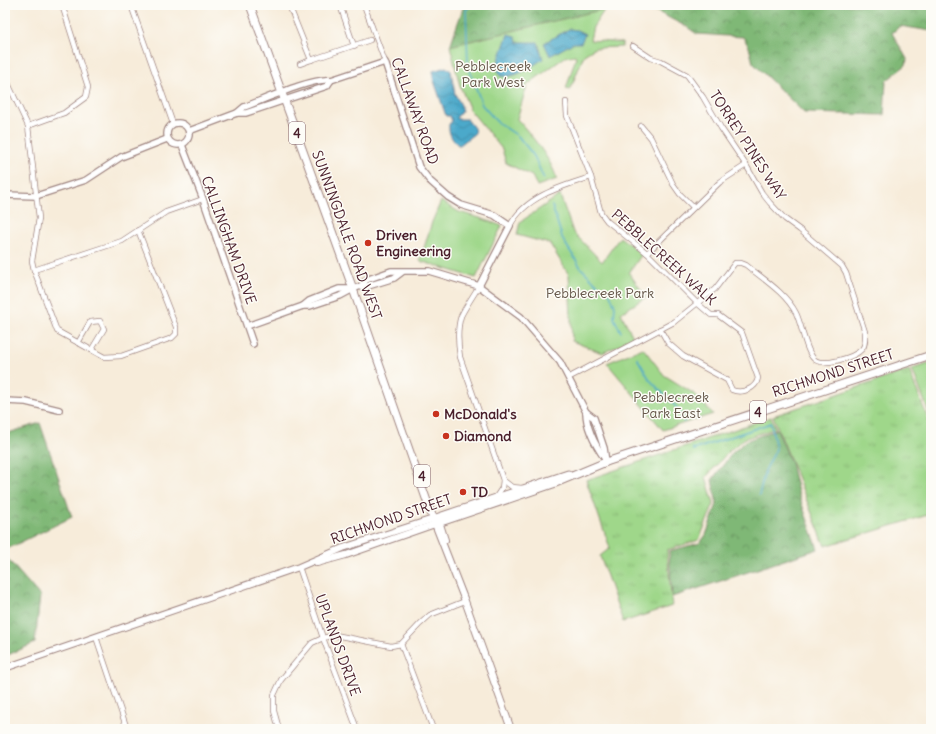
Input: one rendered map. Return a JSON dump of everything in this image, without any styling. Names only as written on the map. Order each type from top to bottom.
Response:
[{"type":"main road","name":"SUNNINGDALE ROAD WEST","points":[[250,5],[386,383],[407,436],[436,521]]},
{"type":"main road","name":"RICHMOND STREET","points":[[436,521],[496,497],[931,355]]},
{"type":"main road","name":"RICHMOND STREET","points":[[5,668],[299,567],[343,548],[554,484],[606,462]]},
{"type":"main road","points":[[436,521],[511,729]]},
{"type":"street","points":[[28,126],[64,113],[86,97],[88,88],[63,8],[60,5]]},
{"type":"street","points":[[131,5],[173,124]]},
{"type":"street","points":[[289,5],[311,60]]},
{"type":"street","points":[[340,5],[354,46]]},
{"type":"street","name":"CALLAWAY ROAD","points":[[364,5],[385,62],[419,167],[430,181],[448,197],[461,205],[494,215],[510,226]]},
{"type":"street","points":[[300,64],[370,40]]},
{"type":"street","name":"TORREY PINES WAY","points":[[568,378],[674,322],[715,289],[735,262],[746,265],[788,300],[796,314],[809,352],[814,359],[820,363],[828,363],[854,355],[862,349],[864,345],[865,332],[846,273],[842,266],[785,219],[770,203],[762,193],[703,97],[687,75],[661,61],[651,58],[633,46]]},
{"type":"street","points":[[237,113],[246,114],[326,86],[331,80],[385,62]]},
{"type":"street","points":[[5,77],[28,126],[39,218],[32,261],[34,270],[57,331],[104,357],[121,356],[172,338],[176,334],[176,327],[138,230]]},
{"type":"street","points":[[188,131],[237,113],[244,107],[282,92],[324,78],[331,80]]},
{"type":"street","name":"PEBBLECREEK WALK","points":[[566,102],[567,116],[591,177],[601,214],[607,222],[648,253],[697,303],[711,315],[718,315],[742,333],[758,378],[757,384],[754,387],[738,392],[732,390],[727,380],[683,356],[673,348],[668,343],[660,329]]},
{"type":"street","points":[[173,124],[184,125],[188,131],[188,139],[182,145],[173,145],[167,139],[167,130],[173,124]]},
{"type":"street","points":[[641,126],[651,138],[673,184],[680,194],[693,207]]},
{"type":"street","points":[[5,195],[36,196],[86,180],[121,157],[167,139]]},
{"type":"street","name":"CALLINGHAM DRIVE","points":[[182,145],[203,199],[253,344]]},
{"type":"street","points":[[648,253],[720,182],[746,165]]},
{"type":"street","points":[[496,497],[502,488],[503,480],[460,357],[458,347],[461,317],[479,286],[515,216],[536,199],[591,177]]},
{"type":"street","points":[[34,270],[122,241],[166,212],[203,199]]},
{"type":"street","points":[[247,326],[303,306],[308,301],[338,289],[353,289],[361,286],[368,286],[394,278],[402,272],[429,271],[479,286],[521,317],[560,362],[586,412],[586,420],[606,462]]},
{"type":"street","points":[[78,343],[90,322],[100,321],[104,329],[92,349]]},
{"type":"street","points":[[5,401],[26,402],[58,410]]},
{"type":"street","points":[[503,480],[512,487],[523,488]]},
{"type":"street","name":"UPLANDS DRIVE","points":[[299,567],[323,638],[357,729]]},
{"type":"street","points":[[279,729],[274,711],[274,696],[282,680],[312,643],[335,635],[391,646],[401,644],[430,615],[465,601]]},
{"type":"street","points":[[96,637],[127,729]]},
{"type":"street","points":[[401,644],[433,729]]},
{"type":"green space","points":[[464,5],[610,5],[605,9],[450,46]]},
{"type":"green space","points":[[644,5],[931,5],[931,31],[900,26],[892,33],[907,59],[906,65],[886,81],[884,115],[804,113],[753,63],[749,47],[743,37],[697,34],[687,27]]},
{"type":"green space","name":"Pebblecreek Park West","points":[[605,9],[593,27],[590,40],[622,43],[622,47],[595,48],[584,55],[570,90],[566,89],[576,57],[575,55],[565,57],[527,85],[517,119],[545,155],[557,179],[537,186],[532,176],[506,163],[502,149],[470,110],[460,86],[450,46]]},
{"type":"green space","name":"Pebblecreek Park","points":[[560,195],[573,232],[602,262],[620,237],[642,254],[629,273],[646,297],[621,313],[634,339],[602,353],[572,341],[569,275],[550,244],[517,235],[520,222]]},
{"type":"green space","points":[[441,201],[459,212],[502,226],[476,278],[420,261],[432,222]]},
{"type":"green space","name":"Pebblecreek Park East","points":[[643,348],[664,375],[696,395],[713,414],[663,430],[607,363]]},
{"type":"green space","points":[[931,363],[931,418],[912,369]]},
{"type":"green space","points":[[909,370],[931,427],[931,514],[825,546],[773,416]]},
{"type":"green space","points":[[771,417],[776,428],[744,439],[729,451],[706,477],[714,504],[699,540],[667,550],[672,606],[623,622],[600,556],[610,548],[586,480]]},
{"type":"green space","points":[[40,423],[72,517],[5,550],[5,434]]},
{"type":"green space","points":[[777,429],[791,463],[799,496],[818,549],[672,597],[669,551],[700,543],[706,535],[717,504],[712,480],[733,452],[746,441]]},
{"type":"green space","points":[[5,556],[40,596],[35,643],[8,655],[5,652]]},
{"type":"water","points":[[569,29],[577,30],[585,34],[581,43],[573,43],[550,56],[544,43]]},
{"type":"water","points":[[508,34],[515,36],[517,42],[538,42],[543,59],[517,74],[511,76],[500,76],[497,65]]},
{"type":"water","points":[[446,67],[451,71],[455,94],[462,107],[462,111],[456,118],[467,119],[474,128],[475,133],[460,145],[452,139],[449,124],[452,121],[450,116],[446,116],[433,78],[433,71]]},
{"type":"waterway","points":[[471,5],[466,10],[468,65],[482,105],[497,122],[518,136],[534,156],[544,179]]},
{"type":"waterway","points":[[552,206],[563,240],[581,268],[598,285],[610,294],[615,306],[614,318],[621,332]]},
{"type":"waterway","points":[[637,358],[650,380],[679,410],[684,422]]},
{"type":"waterway","points":[[693,448],[693,450],[771,423],[776,449],[765,471],[759,495]]},
{"type":"waterway","points":[[928,511],[931,499]]},
{"type":"place","name":"Driven Engineering","points":[[368,243]]},
{"type":"place","name":"McDonald's","points":[[436,414]]},
{"type":"place","name":"Diamond","points":[[446,436]]},
{"type":"place","name":"TD","points":[[463,492]]}]
